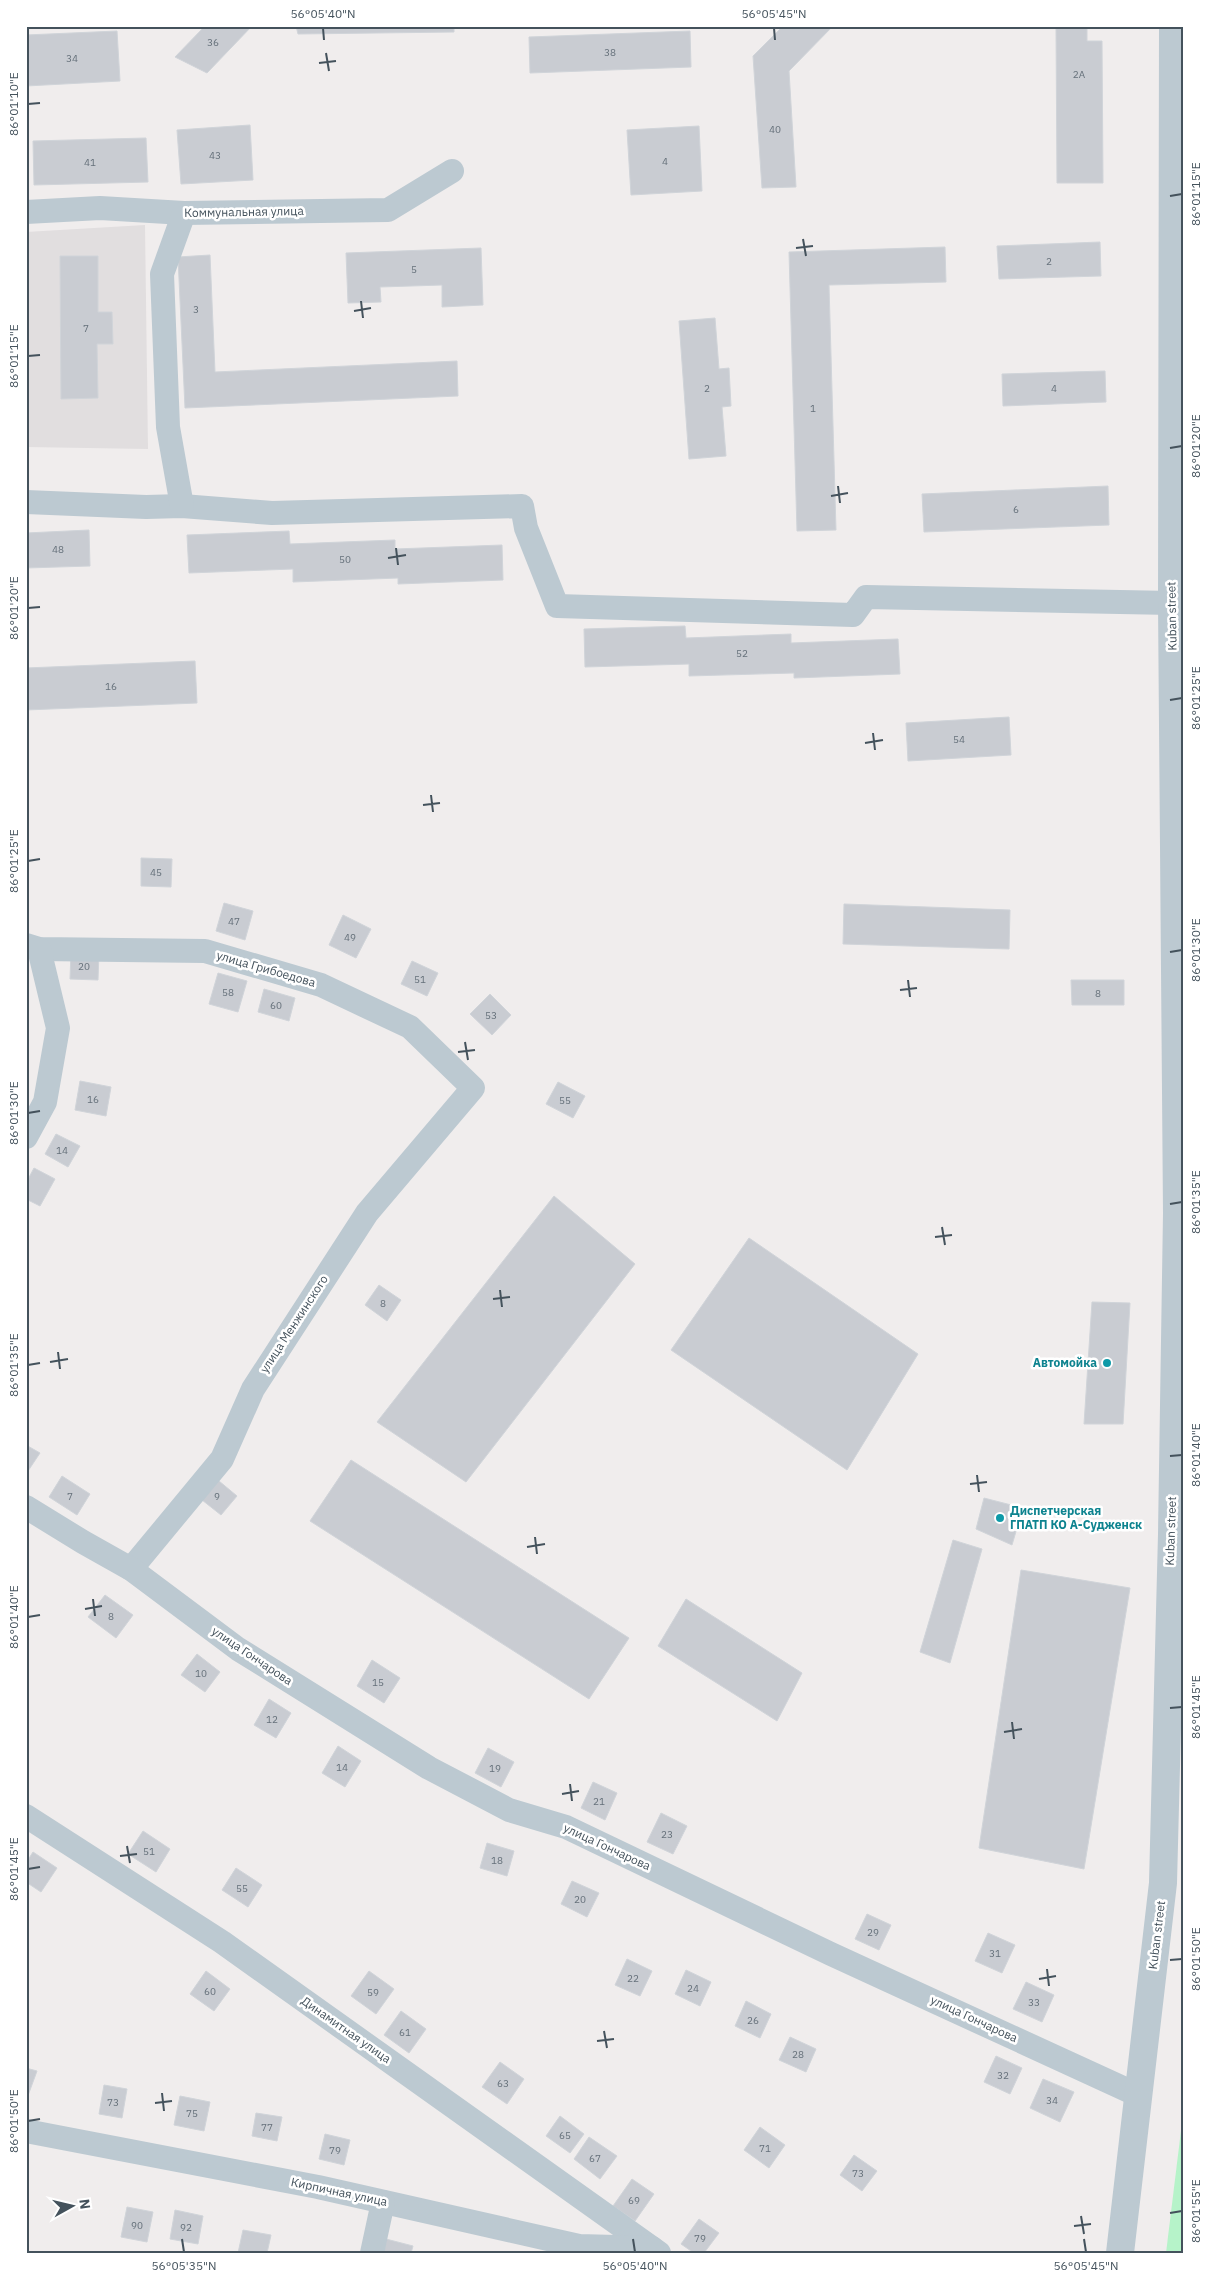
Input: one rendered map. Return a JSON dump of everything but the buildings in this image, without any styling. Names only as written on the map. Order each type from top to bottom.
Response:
[{"type":"street","name":"Kuban street","points":[[1120,2253],[1163,1883],[1181,1213],[1180,886],[1172,603],[1173,26]]},
{"type":"street","name":"Коммунальная улица","points":[[26,212],[100,208],[184,213],[388,210],[452,171]]},
{"type":"street","points":[[182,506],[168,427],[162,274],[184,213]]},
{"type":"street","points":[[26,502],[146,508],[182,506],[272,513],[522,506],[526,528],[557,606],[852,615],[866,597],[1172,603]]},
{"type":"street","points":[[26,1137],[45,1102],[58,1028],[33,947]]},
{"type":"street","name":"улица Грибоедова","points":[[33,947],[205,951],[321,985],[410,1027],[473,1088]]},
{"type":"street","name":"улица Менжинского","points":[[131,1569],[222,1459],[253,1389],[367,1214],[473,1088]]},
{"type":"street","name":"улица Гончарова","points":[[26,1507],[131,1569],[238,1649],[430,1768],[509,1810],[566,1827],[831,1954],[1138,2095]]},
{"type":"street","name":"Динамитная улица","points":[[26,1816],[222,1942],[655,2250]]},
{"type":"street","name":"Кирпичная улица","points":[[26,2131],[318,2187],[580,2246],[655,2250]]},
{"type":"street","points":[[372,2253],[383,2202]]},
{"type":"shaded area","points":[[145,225],[148,449],[26,447],[26,232]]},
{"type":"green space","points":[[1184,2106],[1184,2253],[1166,2253]]},
{"type":"place","name":"Автомойка","points":[[1107,1363]]},
{"type":"place","name":"Диспетчерская ГПАТП КО А-Судженск","points":[[1000,1518]]}]
